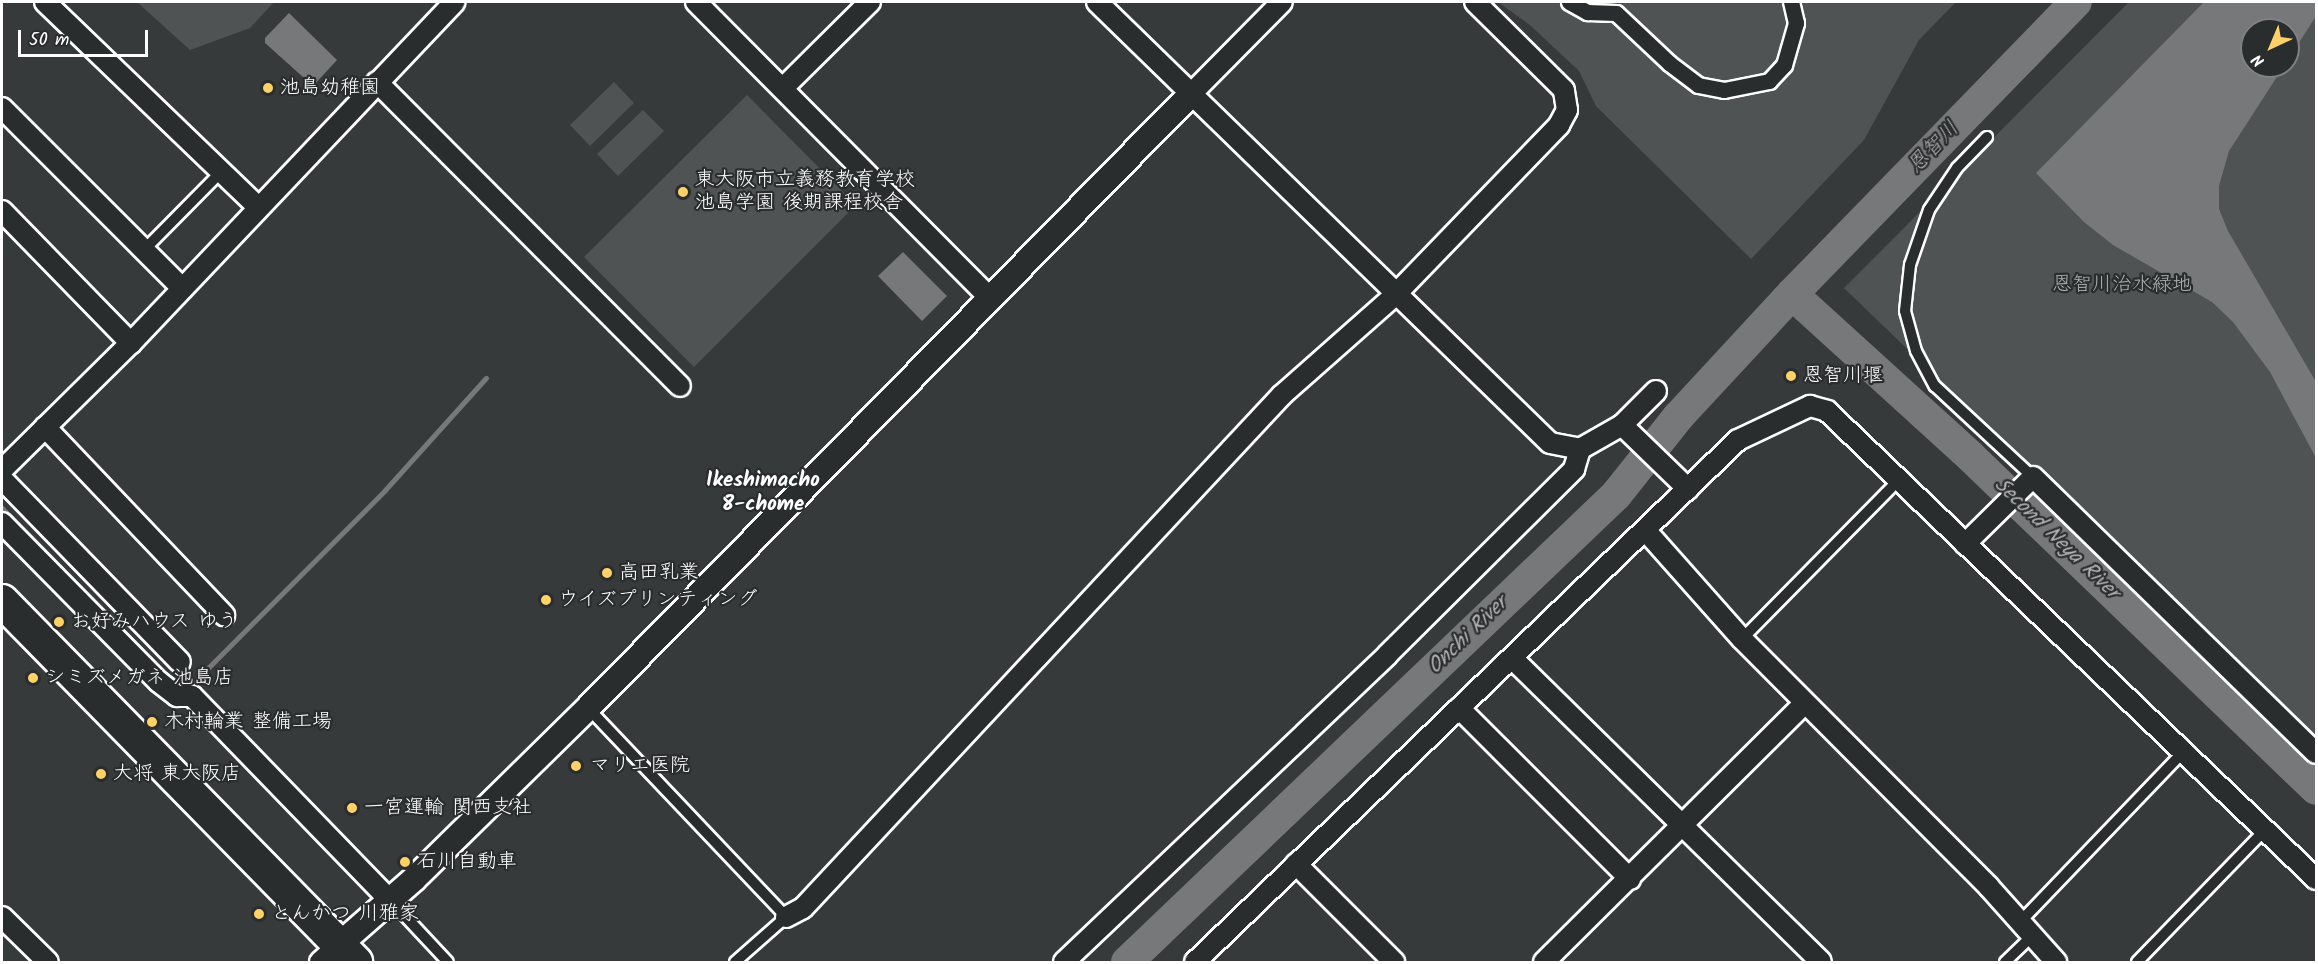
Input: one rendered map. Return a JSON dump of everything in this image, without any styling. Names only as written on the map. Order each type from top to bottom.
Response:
[{"type":"main road","points":[[2,601],[338,957]]},
{"type":"street","points":[[45,2],[258,207]]},
{"type":"street","points":[[2,470],[131,343],[455,2]]},
{"type":"street","points":[[696,2],[784,87],[990,298]]},
{"type":"street","points":[[784,87],[870,2]]},
{"type":"street","points":[[1097,2],[1550,443],[1580,449],[1622,425],[1656,391]]},
{"type":"street","points":[[338,957],[389,899],[588,708],[1282,2]]},
{"type":"street","points":[[786,917],[803,908],[1282,395],[1396,294],[1559,125],[1567,110],[1564,90],[1475,2]]},
{"type":"street","points":[[1569,2],[1587,12],[1618,7],[1668,63],[1698,86],[1724,90],[1769,81],[1784,65],[1796,23],[1791,2]]},
{"type":"street","points":[[377,82],[680,386]]},
{"type":"street","points":[[2,108],[182,288]]},
{"type":"street","points":[[2,211],[131,343]]},
{"type":"street","points":[[1195,963],[1459,708],[1647,531],[1738,440],[1810,406],[1827,411],[2316,879]]},
{"type":"street","points":[[1622,425],[1688,489]]},
{"type":"street","points":[[45,427],[224,615]]},
{"type":"street","points":[[1064,963],[1565,478],[1574,469],[1580,449]]},
{"type":"street","points":[[1965,544],[2033,477],[2316,753]]},
{"type":"street","points":[[2,479],[180,662]]},
{"type":"street","points":[[2,523],[159,682],[177,696],[192,696],[389,899]]},
{"type":"street","points":[[1647,531],[1742,639],[2026,929],[2056,963]]},
{"type":"street","points":[[1512,658],[1821,963]]},
{"type":"street","points":[[1544,963],[1804,704]]},
{"type":"street","points":[[1459,708],[1630,879]]},
{"type":"street","points":[[1296,864],[1394,963]]},
{"type":"street","points":[[2,917],[48,963]]},
{"type":"lane","points":[[1987,137],[1957,168],[1929,210],[1910,265],[1905,311],[1916,351],[1935,386],[2033,477]]},
{"type":"lane","points":[[144,250],[221,172]]},
{"type":"lane","points":[[1742,639],[1899,480]]},
{"type":"lane","points":[[588,708],[786,917],[735,963]]},
{"type":"lane","points":[[2005,963],[2026,929],[2182,752]]},
{"type":"lane","points":[[2137,963],[2265,830]]},
{"type":"lane","points":[[389,899],[448,963]]},
{"type":"green space","points":[[137,2],[274,2],[250,28],[190,50]]},
{"type":"green space","points":[[1498,2],[1956,2],[1919,40],[1864,140],[1751,259],[1596,106],[1579,71],[1531,26]]},
{"type":"green space","name":"恩智川治水緑地","points":[[2129,2],[2316,2],[2316,743],[1844,288]]},
{"type":"green space","points":[[614,82],[634,103],[590,146],[570,125]]},
{"type":"green space","points":[[747,95],[856,205],[694,367],[584,257]]},
{"type":"green space","points":[[643,110],[664,131],[618,176],[597,154]]},
{"type":"shaded area","points":[[2204,2],[2316,2],[2316,16],[2300,41],[2300,18],[2240,18],[2240,78],[2276,78],[2229,151],[2219,186],[2219,209],[2228,231],[2316,382],[2316,458],[2270,372],[2233,322],[2212,302],[2113,245],[2084,222],[2036,173]]},
{"type":"shaded area","points":[[289,13],[337,60],[313,86],[265,43],[265,38]]},
{"type":"shaded area","points":[[903,252],[947,296],[922,321],[878,276]]},
{"type":"waterway","name":"Onchi River","points":[[1127,962],[1616,495],[1678,417],[1792,294],[2076,2]]},
{"type":"waterway","name":"Second Neya River","points":[[1792,294],[1970,456],[2316,789]]},
{"type":"waterway","points":[[184,687],[189,687],[385,490],[486,378]]},
{"type":"waterway","points":[[2,508],[134,643]]},
{"type":"place","name":"池島幼稚園","points":[[268,88]]},
{"type":"place","name":"東大阪市立義務教育学校 池島学園 後期課程校舎","points":[[683,192]]},
{"type":"place","name":"恩智川堰","points":[[1791,376]]},
{"type":"place","name":"高田乳業","points":[[607,573]]},
{"type":"place","name":"ウイズプリンティング","points":[[546,600]]},
{"type":"place","name":"お好みハウス ゆう","points":[[59,622]]},
{"type":"place","name":"シミズメガネ 池島店","points":[[33,678]]},
{"type":"place","name":"木村輪業 整備工場","points":[[152,722]]},
{"type":"place","name":"マリエ医院","points":[[576,766]]},
{"type":"place","name":"大将 東大阪店","points":[[101,774]]},
{"type":"place","name":"一宮運輸 関西支社","points":[[352,808]]},
{"type":"place","name":"石川自動車","points":[[405,862]]},
{"type":"place","name":"とんかつ 川雅家","points":[[259,914]]},
{"type":"district","name":"Ikeshimacho 8-chome","points":[[763,493]]},
{"type":"water label","name":"恩智川","points":[[1934,148]]}]
